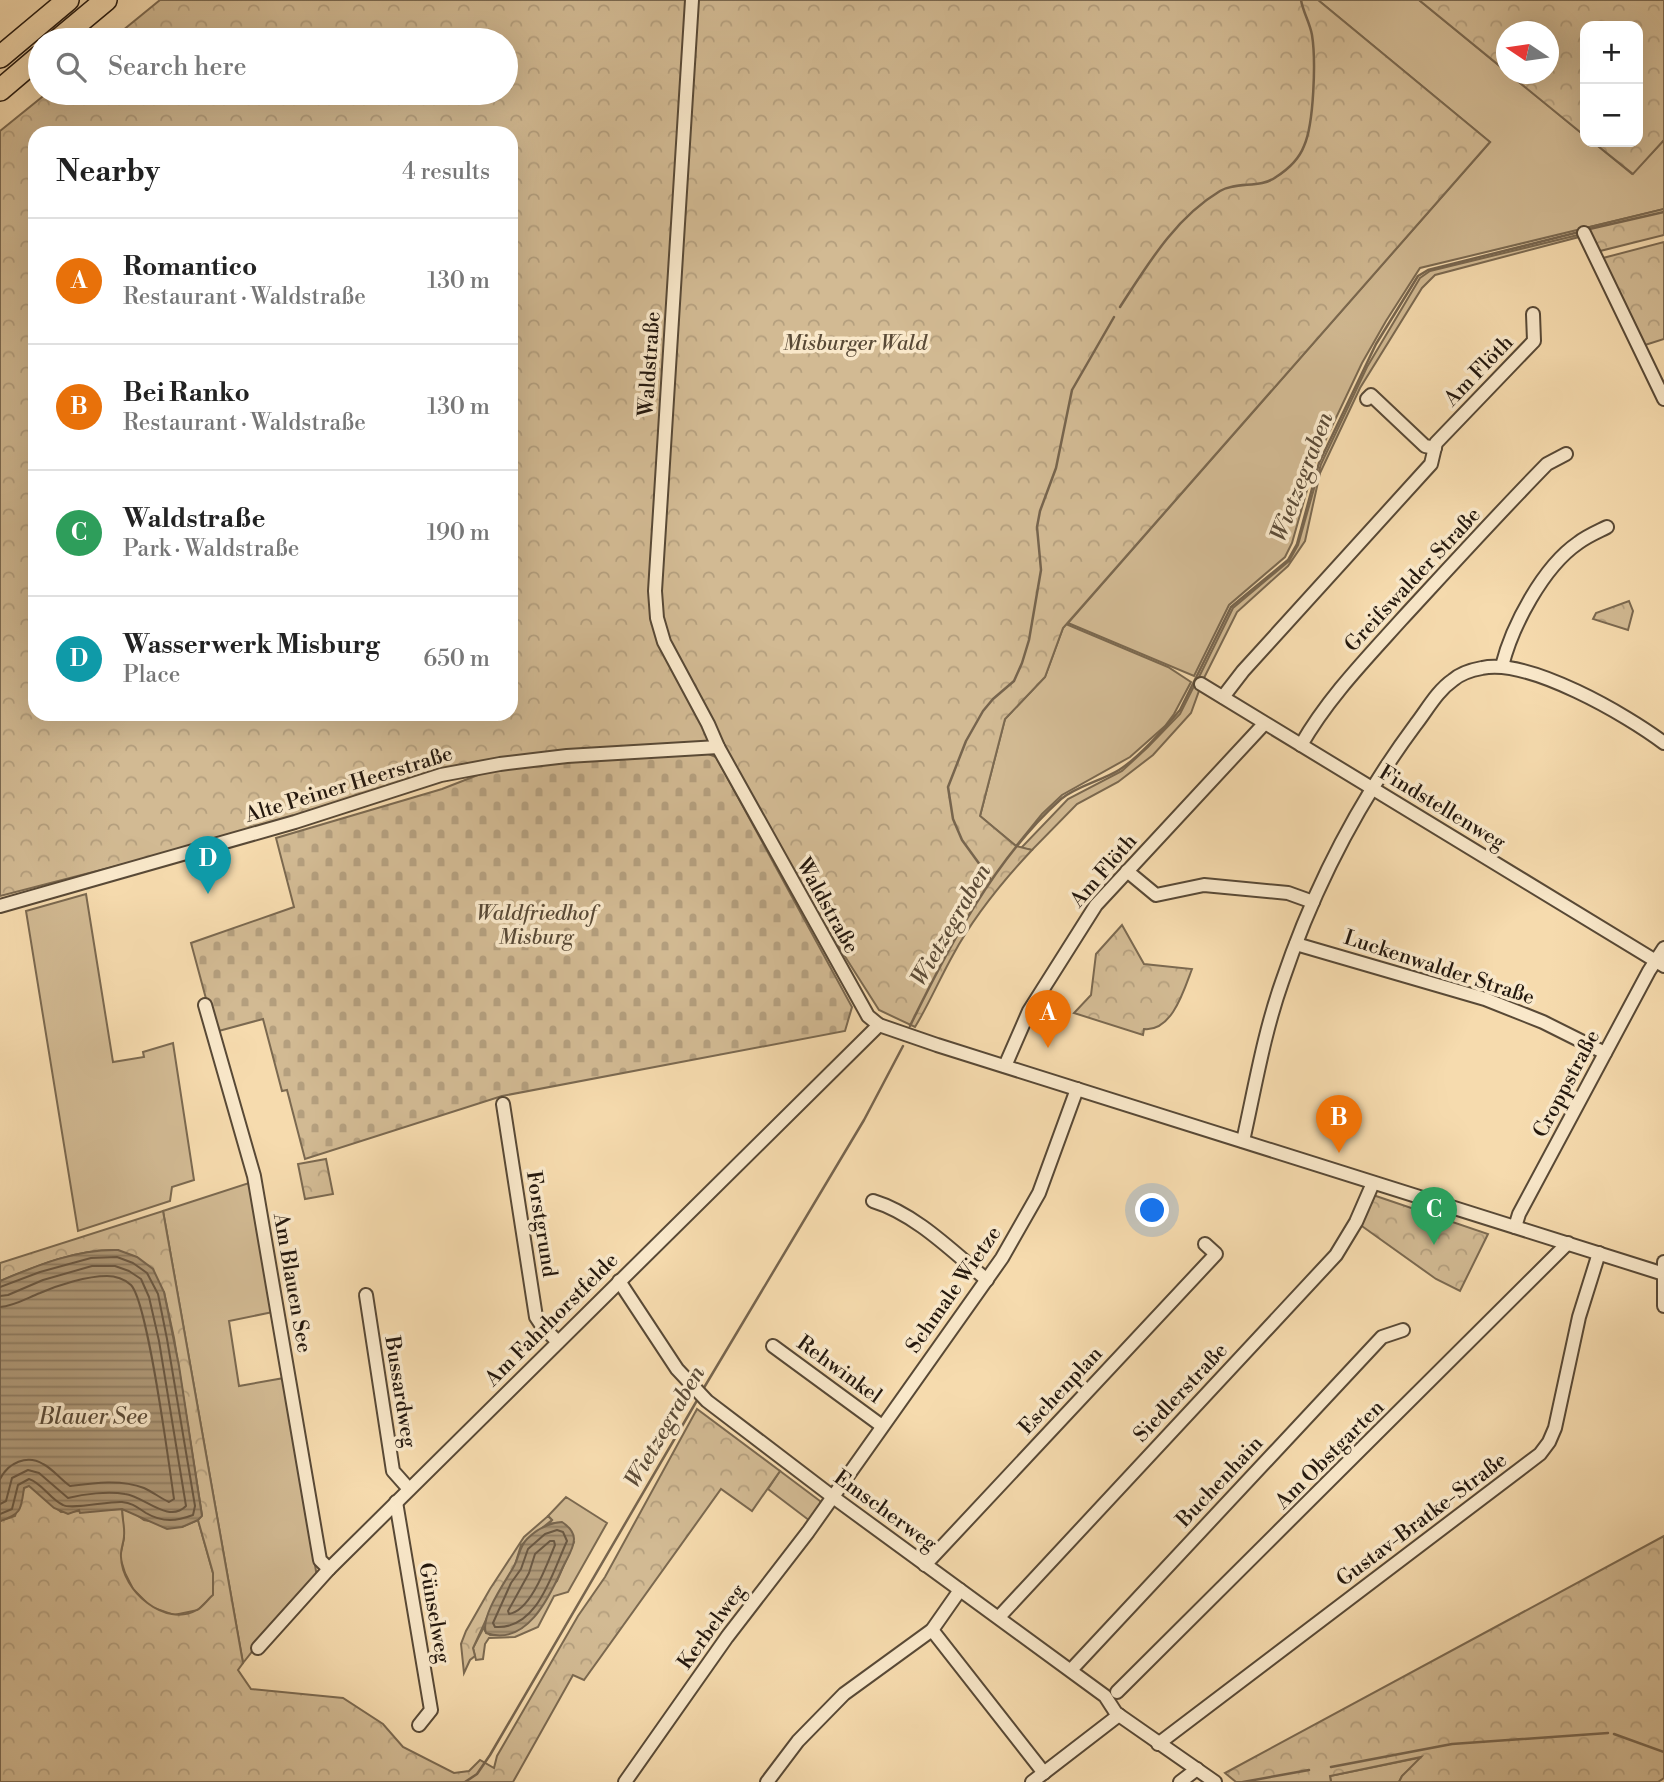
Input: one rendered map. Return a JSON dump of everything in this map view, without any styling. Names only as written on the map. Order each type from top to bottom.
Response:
[{"type":"highway","points":[[35,28],[68,0]]},
{"type":"highway","points":[[72,28],[106,0]]},
{"type":"highway","points":[[0,57],[28,34]]},
{"type":"highway","points":[[0,90],[28,66]]},
{"type":"street","name":"Waldstraße","points":[[692,0],[655,591],[657,618],[664,642],[718,747],[862,1007],[879,1025]]},
{"type":"street","points":[[1584,233],[1664,399]]},
{"type":"street","name":"Am Flöth","points":[[1223,697],[1243,671],[1431,464],[1436,443],[1534,341],[1533,314]]},
{"type":"street","points":[[1367,399],[1371,395],[1426,446],[1435,448]]},
{"type":"street","name":"Greifswalder Straße","points":[[1301,745],[1319,714],[1340,688],[1441,577],[1547,464],[1566,454]]},
{"type":"street","points":[[1502,666],[1515,629],[1549,574],[1578,543],[1607,527]]},
{"type":"street","points":[[1242,1141],[1270,1021],[1313,902],[1373,788],[1399,746],[1444,687],[1471,671],[1502,666],[1592,698],[1664,743]]},
{"type":"street","name":"Findstellenweg","points":[[1200,684],[1660,963]]},
{"type":"street","name":"Am Flöth","points":[[1005,1066],[1029,1011],[1096,905],[1264,724]]},
{"type":"street","name":"Alte Peiner Heerstraße","points":[[0,906],[295,822],[441,775],[567,756],[718,747]]},
{"type":"street","points":[[1127,871],[1156,895],[1204,885],[1288,893],[1313,902]]},
{"type":"street","name":"Luckenwalder Straße","points":[[1296,944],[1485,999],[1543,1022],[1605,1053]]},
{"type":"street","name":"Croppstraße","points":[[1515,1227],[1519,1214],[1605,1053],[1660,963],[1664,948]]},
{"type":"street","name":"Am Blauen See","points":[[205,1004],[254,1176],[320,1560],[329,1569]]},
{"type":"street","points":[[879,1025],[1664,1273]]},
{"type":"street","name":"Am Fahrhorstfelde","points":[[258,1648],[329,1569],[879,1025]]},
{"type":"street","name":"Schmale Wietze","points":[[833,1497],[1016,1237],[1039,1193],[1077,1089]]},
{"type":"street","name":"Forstgrund","points":[[503,1104],[536,1317],[558,1342]]},
{"type":"street","name":"Siedlerstraße","points":[[999,1617],[1336,1255],[1356,1222],[1373,1183]]},
{"type":"street","points":[[873,1201],[888,1205],[911,1220],[987,1280]]},
{"type":"street","name":"Am Obstgarten","points":[[1117,1692],[1568,1243]]},
{"type":"street","name":"Eschenplan","points":[[925,1564],[1216,1254],[1205,1244]]},
{"type":"street","name":"Gustav-Bratke-Straße","points":[[1158,1744],[1540,1454],[1555,1428],[1581,1309],[1599,1253]]},
{"type":"street","points":[[1664,1262],[1664,1306]]},
{"type":"street","name":"Emscherweg","points":[[619,1281],[656,1341],[704,1398],[833,1497],[1071,1670],[1105,1696],[1119,1715],[1215,1782]]},
{"type":"street","name":"Bussardweg","points":[[366,1295],[393,1471],[409,1489]]},
{"type":"street","name":"Buchenhain","points":[[1071,1670],[1382,1337],[1403,1330]]},
{"type":"street","name":"Rehwinkel","points":[[773,1346],[882,1426]]},
{"type":"street","name":"Kerbelweg","points":[[625,1782],[727,1637],[833,1497]]},
{"type":"street","name":"Günselweg","points":[[396,1502],[431,1710],[419,1725]]},
{"type":"street","points":[[767,1782],[798,1741],[838,1700],[932,1630],[960,1590]]},
{"type":"street","points":[[932,1630],[1044,1773]]},
{"type":"street","points":[[1032,1782],[1119,1715]]},
{"type":"street","points":[[1180,1782],[1197,1769]]},
{"type":"green space","name":"Misburger Wald","points":[[160,0],[1318,0],[1490,142],[1063,628],[1045,677],[1005,719],[980,816],[1016,846],[1032,850],[979,913],[953,955],[915,1027],[879,1010],[804,892],[718,743],[442,771],[248,832],[0,896],[0,131],[32,105],[518,105],[518,28],[126,28]]},
{"type":"green space","points":[[1318,0],[1419,0],[1496,63],[1496,84],[1522,84],[1580,132],[1580,147],[1599,147],[1632,174],[1664,140],[1664,209],[1420,268],[1362,363],[1315,462],[1292,543],[1285,557],[1229,605],[1194,676],[1068,623],[1490,142]]},
{"type":"green space","points":[[1419,0],[1664,0],[1664,140],[1633,174],[1599,147],[1643,147],[1643,21],[1580,21],[1580,132],[1521,84],[1559,84],[1559,21],[1496,21],[1496,63]]},
{"type":"green space","points":[[1664,209],[1664,235],[1600,251],[1586,228]]},
{"type":"green space","points":[[1578,235],[1579,237],[1435,275],[1422,288],[1360,388],[1320,473],[1305,541],[1288,566],[1237,612],[1202,682],[1198,679],[1233,608],[1289,561],[1298,545],[1321,464],[1367,367],[1420,278],[1430,271]]},
{"type":"green space","points":[[1664,242],[1664,339],[1645,345],[1603,258]]},
{"type":"green space","points":[[1629,601],[1633,611],[1628,630],[1593,619],[1596,613]]},
{"type":"green space","points":[[1066,624],[1168,667],[1191,682],[1165,726],[1130,757],[1062,795],[1042,814],[1016,846],[980,816],[1005,719],[1045,677]]},
{"type":"green space","points":[[1195,684],[1200,688],[1191,713],[1153,755],[1118,782],[1077,804],[1032,850],[1021,848],[1068,799],[1122,771],[1148,747],[1180,714]]},
{"type":"green space","name":"Waldfriedhof Misburg","points":[[703,752],[716,757],[852,1007],[845,1031],[502,1096],[305,1159],[287,1090],[282,1091],[263,1019],[215,1032],[191,943],[294,907],[276,838],[442,789],[501,766]]},
{"type":"green space","points":[[86,894],[113,1062],[144,1057],[143,1052],[173,1043],[194,1180],[172,1187],[170,1201],[78,1231],[26,911]]},
{"type":"green space","points":[[1122,925],[1144,964],[1192,969],[1176,1008],[1162,1024],[1144,1029],[1143,1035],[1074,1013],[1091,995],[1096,954]]},
{"type":"green space","points":[[326,1159],[333,1194],[305,1199],[298,1164]]},
{"type":"green space","points":[[252,1182],[273,1312],[229,1321],[239,1386],[284,1378],[317,1577],[243,1663],[163,1211]]},
{"type":"green space","points":[[1373,1195],[1488,1234],[1460,1291],[1436,1279],[1359,1224]]},
{"type":"green space","points":[[163,1211],[243,1663],[238,1670],[251,1689],[343,1698],[383,1724],[403,1747],[454,1773],[469,1771],[480,1760],[494,1768],[497,1756],[578,1616],[605,1577],[697,1409],[780,1471],[752,1511],[721,1489],[584,1680],[573,1675],[513,1782],[0,1782],[0,1521],[15,1516],[24,1488],[29,1485],[61,1512],[122,1509],[123,1570],[137,1593],[159,1610],[185,1614],[199,1609],[213,1595],[213,1573],[198,1520],[202,1515],[174,1338],[164,1292],[118,1250],[73,1255],[0,1281],[0,1263]]},
{"type":"green space","points":[[780,1471],[820,1501],[821,1508],[810,1521],[768,1489]]},
{"type":"green space","points":[[566,1497],[607,1523],[568,1592],[554,1596],[538,1627],[515,1637],[489,1638],[485,1644],[483,1659],[476,1660],[473,1648],[484,1627],[490,1635],[507,1634],[557,1581],[574,1542],[556,1523],[549,1524],[552,1520],[548,1516]]},
{"type":"green space","points":[[122,1509],[144,1520],[182,1527],[198,1520],[213,1573],[213,1595],[198,1610],[174,1615],[151,1607],[133,1589],[120,1557],[124,1538]]},
{"type":"green space","points":[[548,1516],[552,1520],[521,1545],[515,1565],[473,1648],[475,1656],[464,1673],[461,1644],[466,1631],[524,1537]]},
{"type":"green space","points":[[1664,1536],[1664,1778],[1658,1782],[1399,1782],[1421,1757],[1330,1776],[1331,1782],[1236,1782],[1225,1773]]},
{"type":"green space","points":[[1423,1757],[1399,1782],[1331,1782],[1330,1776]]},
{"type":"water","name":"Blauer See","points":[[118,1250],[137,1257],[153,1269],[164,1292],[179,1366],[202,1516],[182,1527],[167,1529],[122,1509],[80,1513],[79,1510],[68,1514],[54,1508],[29,1486],[24,1488],[19,1510],[13,1516],[0,1521],[0,1281],[73,1255]]},
{"type":"water","points":[[562,1522],[572,1531],[574,1543],[543,1606],[524,1627],[513,1633],[486,1633],[485,1626],[490,1609],[524,1542],[543,1527]]},
{"type":"waterway","points":[[1120,307],[1164,243],[1189,214],[1227,188],[1270,181],[1288,168],[1302,151],[1310,123],[1314,60],[1312,35],[1301,0]]},
{"type":"waterway","name":"Wietzegraben","points":[[1585,230],[1664,212]]},
{"type":"waterway","name":"Wietzegraben","points":[[910,1026],[957,935],[1015,848],[1061,799],[1119,770],[1151,742],[1180,710],[1231,607],[1288,560],[1297,544],[1319,463],[1376,344],[1418,276],[1428,270],[1579,232]]},
{"type":"waterway","points":[[991,880],[962,840],[953,819],[948,787],[966,741],[983,711],[1014,681],[1022,663],[1029,640],[1041,570],[1037,527],[1056,468],[1072,390],[1114,317]]},
{"type":"waterway","name":"Wietzegraben","points":[[702,1391],[864,1120],[903,1046]]},
{"type":"waterway","name":"Wietzegraben","points":[[465,1782],[477,1774],[490,1755],[699,1397]]},
{"type":"waterway","points":[[1331,1767],[1452,1744],[1608,1733]]},
{"type":"waterway","points":[[1614,1734],[1664,1752]]},
{"type":"waterway","points":[[1243,1782],[1309,1770]]},
{"type":"place","name":"Wasserwerk Misburg","points":[[208,894]]},
{"type":"place","name":"Romantico","points":[[1048,1048]]},
{"type":"place","name":"Bei Ranko","points":[[1339,1153]]},
{"type":"place","name":"Waldstraße","points":[[1434,1245]]}]
